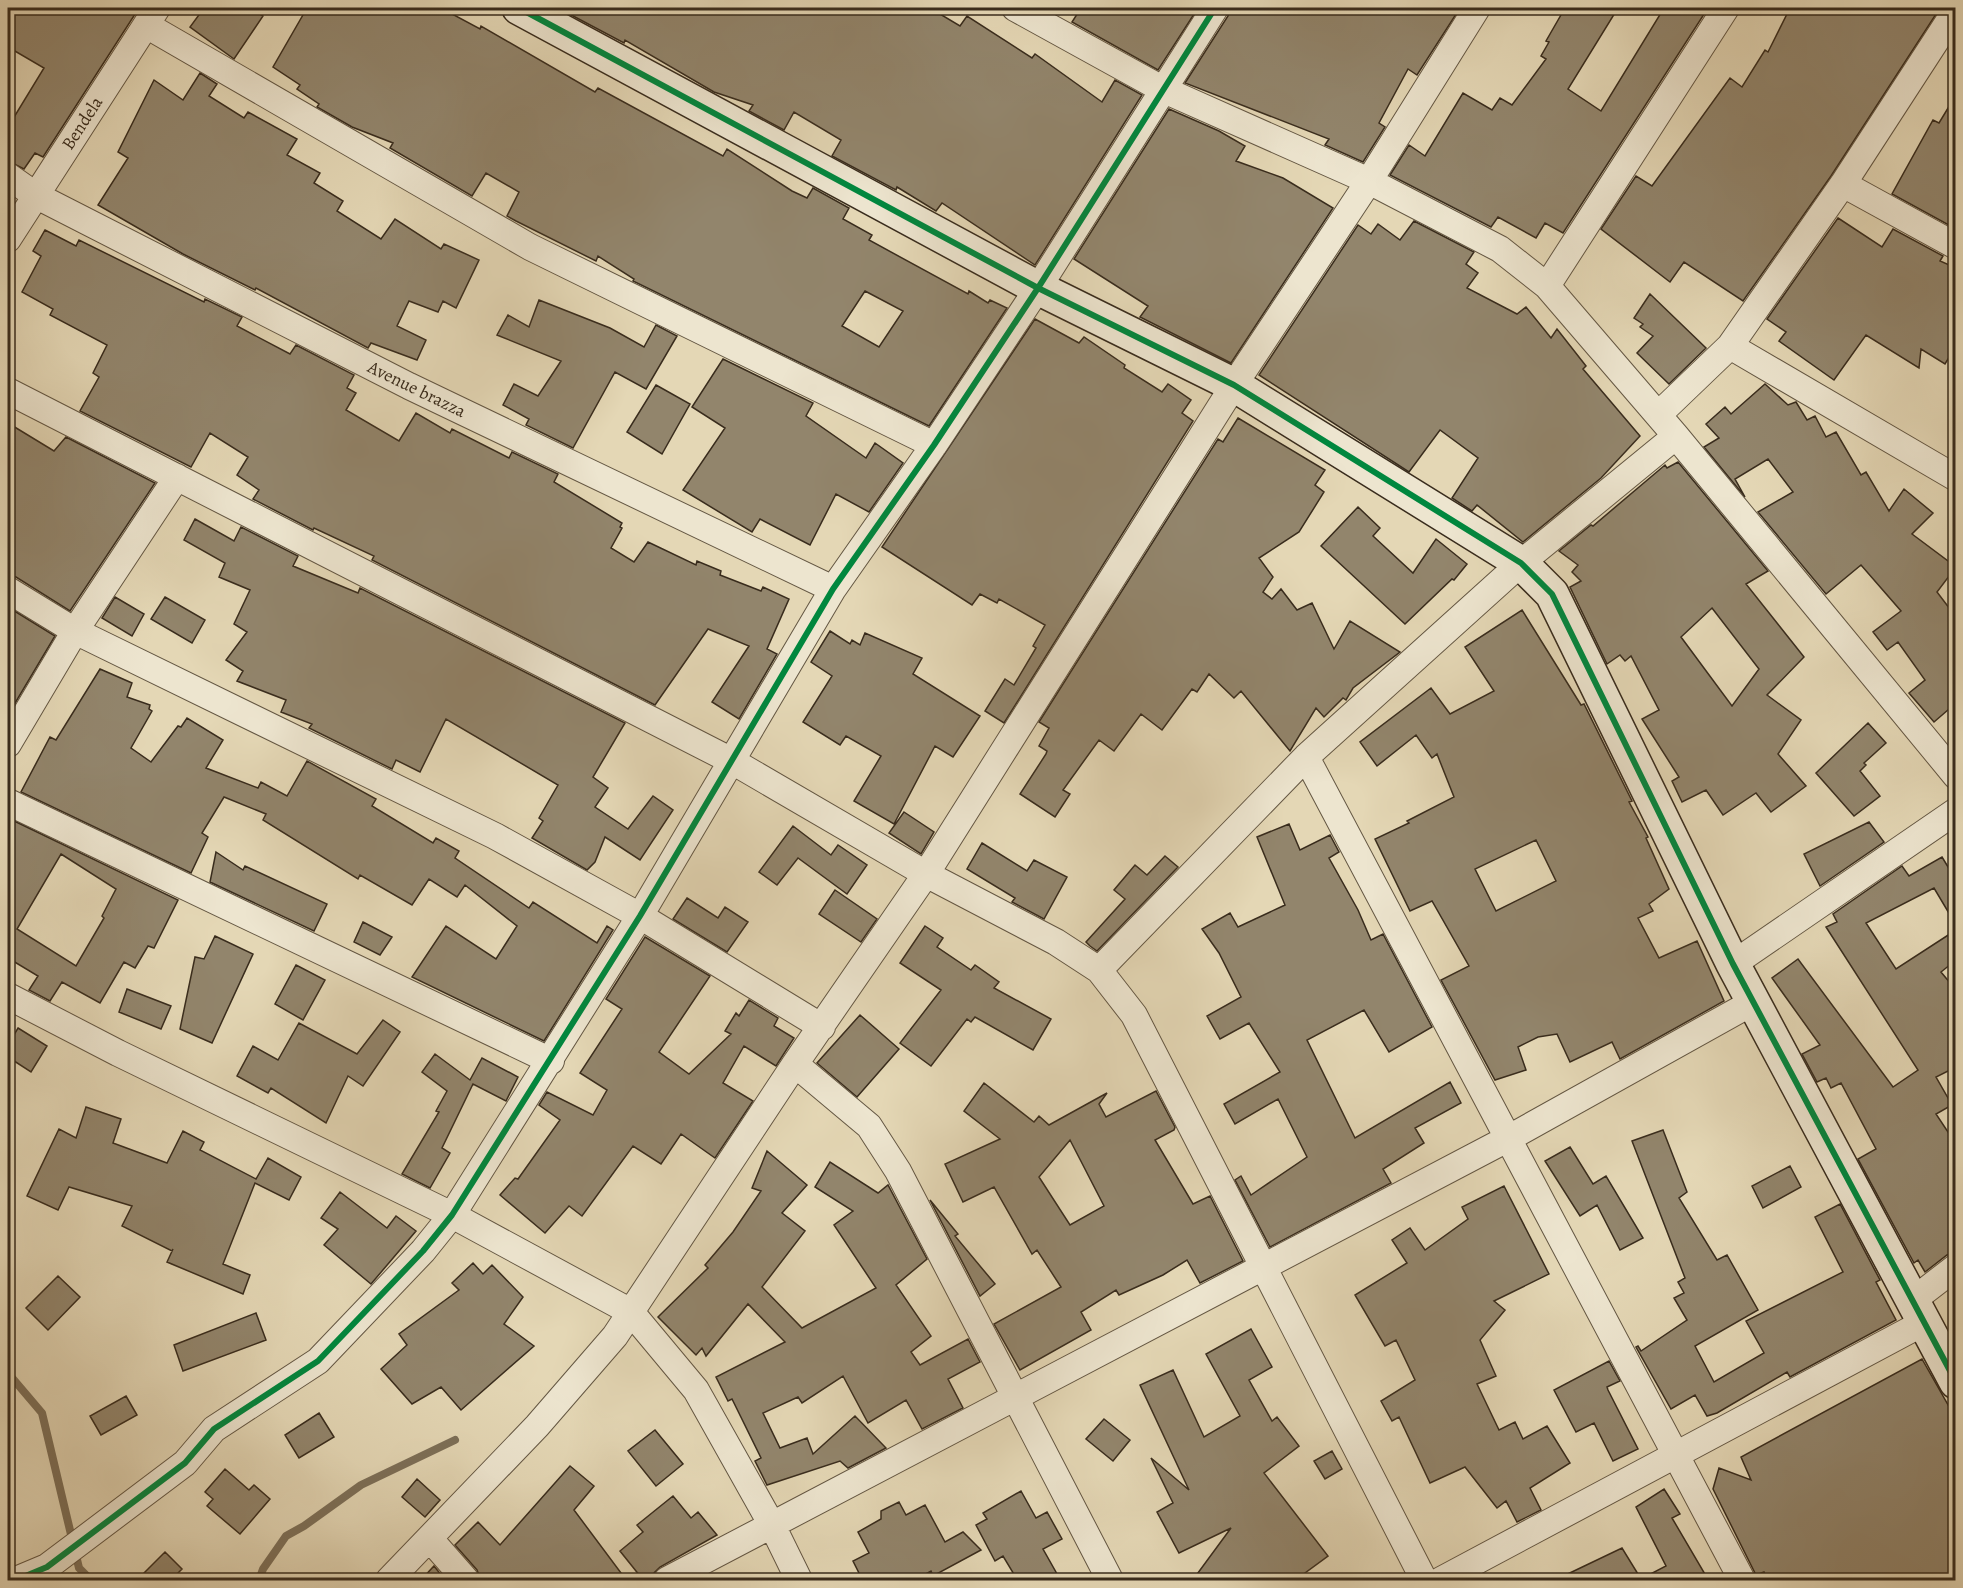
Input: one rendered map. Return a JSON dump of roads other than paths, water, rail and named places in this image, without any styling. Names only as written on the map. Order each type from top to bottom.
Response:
[{"type":"street","points":[[519,8],[1038,288],[1234,385],[1521,563],[1552,594],[1733,964],[1755,1001],[1917,1312],[1956,1382]]},
{"type":"street","points":[[1015,8],[1162,89],[1369,181],[1500,249],[1547,286],[1676,436],[1956,776]]},
{"type":"street","points":[[16,1581],[46,1567],[185,1463],[214,1429],[318,1361],[423,1251],[452,1215],[551,1061],[640,916],[833,589],[934,445],[1038,288],[1215,8]]},
{"type":"street","points":[[389,1581],[537,1426],[615,1336],[795,1064],[926,874],[1234,385],[1369,181],[1477,8]]},
{"type":"street","points":[[1547,286],[1726,8]]},
{"type":"street","points":[[1658,415],[1730,345],[1843,184],[1956,10]]},
{"type":"street","points":[[152,16],[530,247],[934,445]]},
{"type":"street","name":"Bendela","points":[[8,239],[152,16]]},
{"type":"street","name":"Avenue brazza","points":[[8,176],[35,195],[410,386],[833,589]]},
{"type":"street","points":[[1843,184],[1956,246]]},
{"type":"street","points":[[1730,345],[1956,478]]},
{"type":"street","points":[[8,391],[732,761],[926,874],[1056,942],[1099,970],[1134,1015],[1424,1581]]},
{"type":"street","points":[[1099,970],[1306,757],[1521,563],[1676,436]]},
{"type":"street","points":[[8,744],[75,631],[177,477]]},
{"type":"street","points":[[8,590],[75,631],[495,836],[640,916],[822,1028]]},
{"type":"street","points":[[1306,757],[1742,1581]]},
{"type":"street","points":[[8,802],[551,1061]]},
{"type":"street","points":[[1733,964],[1956,811]]},
{"type":"street","points":[[8,996],[118,1053],[452,1215],[631,1312],[696,1390],[773,1527],[799,1581]]},
{"type":"street","points":[[667,1581],[1509,1138],[1755,1001]]},
{"type":"street","points":[[795,1064],[869,1126],[898,1171],[1110,1581]]},
{"type":"street","points":[[1441,1581],[1677,1456],[1917,1312],[1956,1268]]},
{"type":"street","points":[[430,1539],[466,1581]]},
{"type":"waterway","points":[[8,1373],[42,1413],[79,1568],[91,1580]]},
{"type":"waterway","points":[[259,1580],[263,1569],[286,1536],[304,1526],[361,1485],[455,1440]]}]
